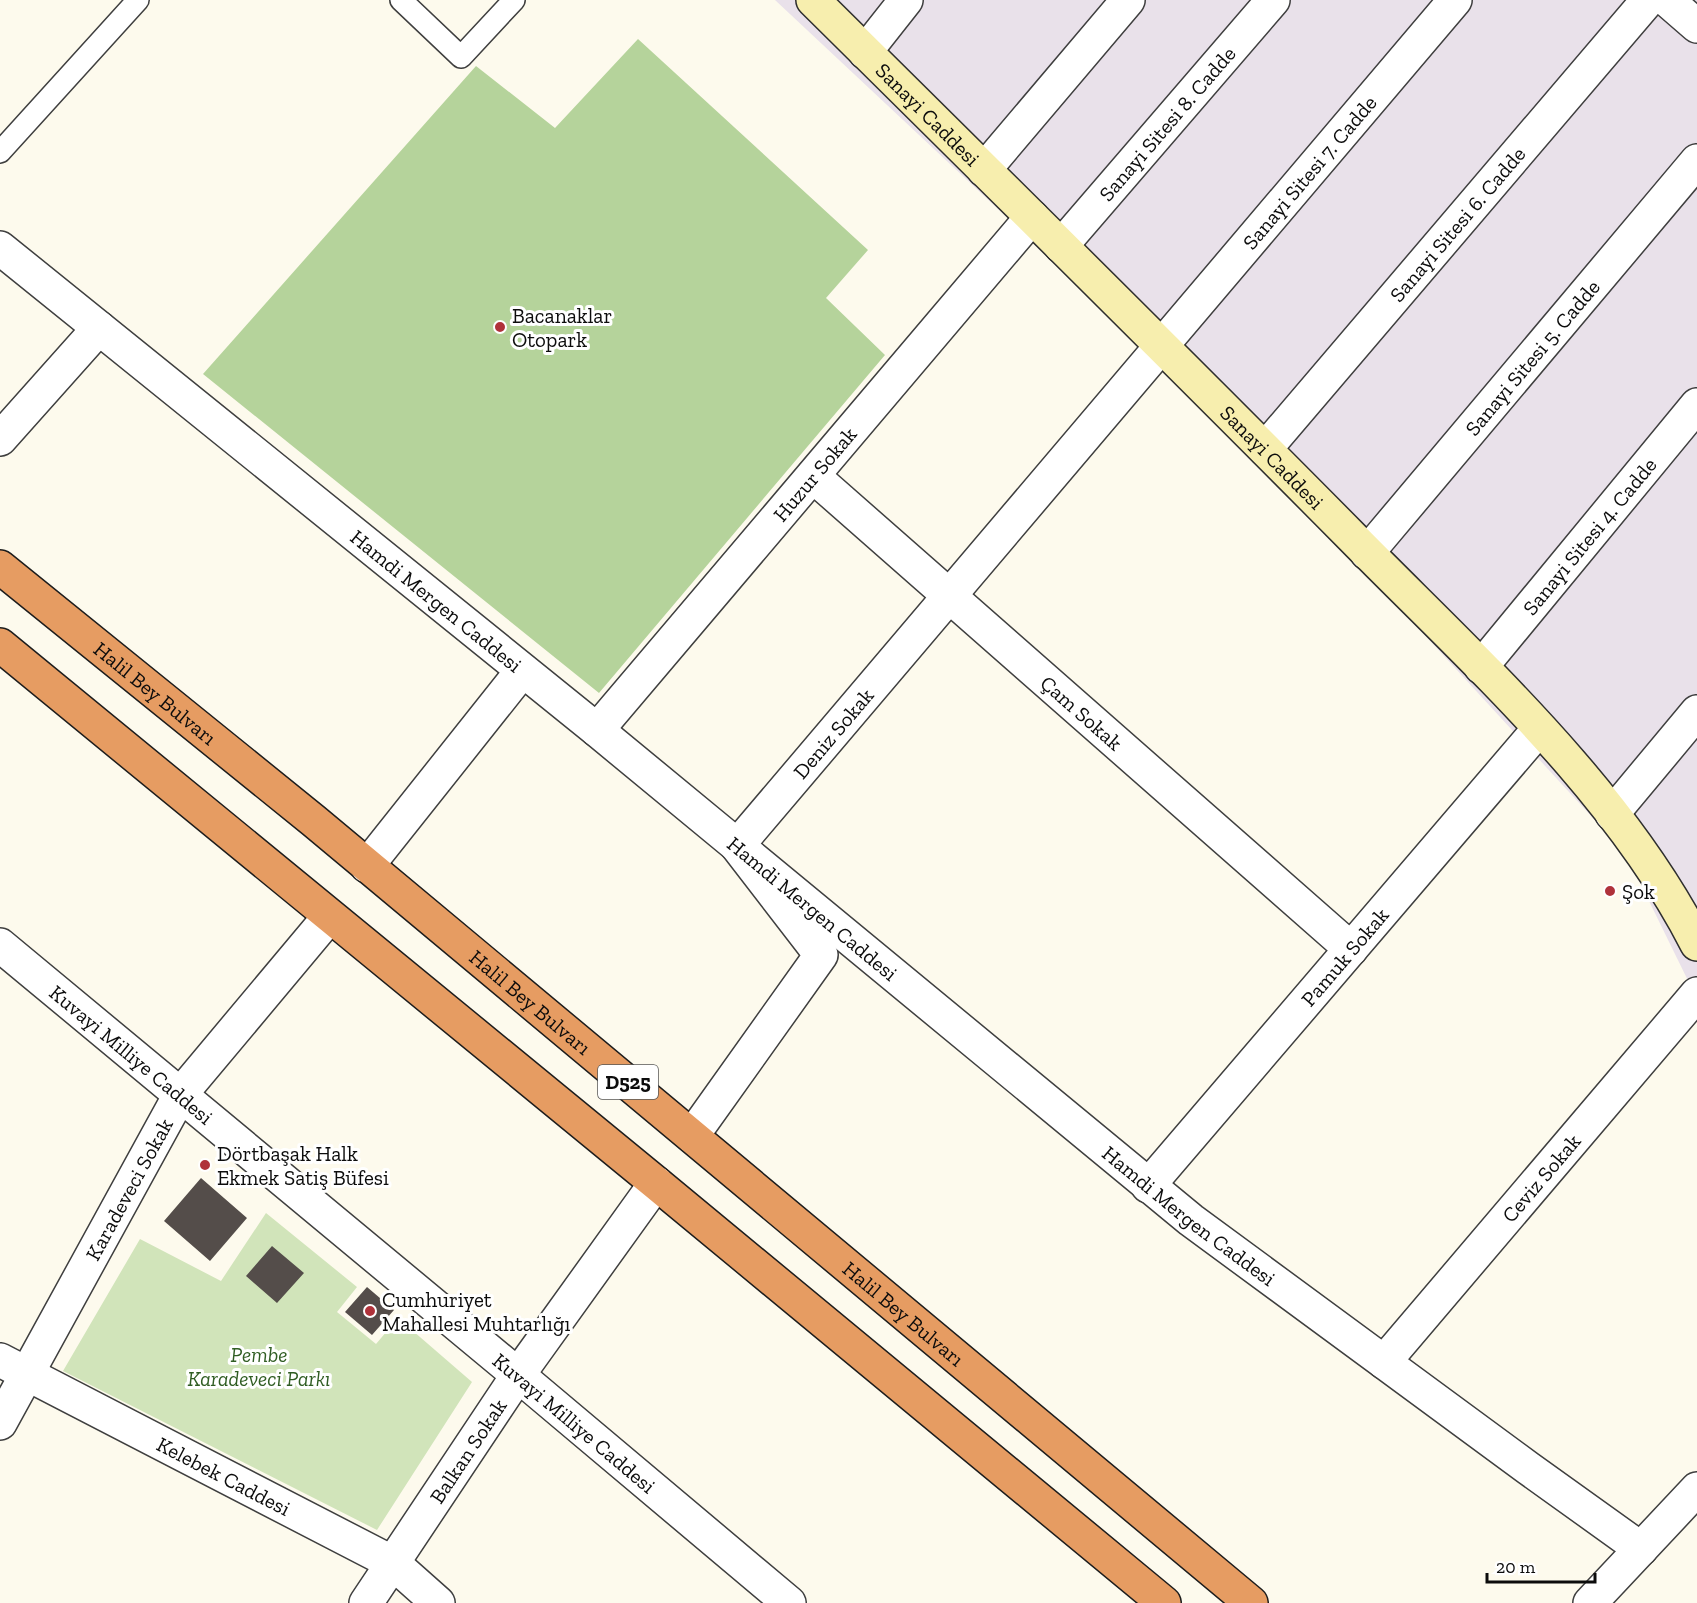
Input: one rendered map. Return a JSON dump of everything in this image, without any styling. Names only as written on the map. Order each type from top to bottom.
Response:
[{"type":"highway","name":"Halil Bey Bulvarı","points":[[0,567],[367,866],[1251,1603]]},
{"type":"highway","name":"D525","points":[[0,645],[1164,1603]]},
{"type":"street","name":"Sanayi Caddesi","points":[[813,0],[1481,667],[1589,785],[1612,814],[1678,906],[1697,944]]},
{"type":"street","points":[[865,52],[906,0]]},
{"type":"street","points":[[984,170],[1128,0]]},
{"type":"street","name":"Sanayi Sitesi 8. Cadde","points":[[1061,246],[1273,0]]},
{"type":"street","name":"Sanayi Sitesi 7. Cadde","points":[[1161,345],[1455,0]]},
{"type":"street","name":"Sanayi Sitesi 6. Cadde","points":[[1265,449],[1648,0]]},
{"type":"street","points":[[1666,0],[1697,26]]},
{"type":"street","name":"Sanayi Sitesi 5. Cadde","points":[[1367,553],[1697,161]]},
{"type":"street","name":"Huzur Sokak","points":[[597,730],[1032,217]]},
{"type":"street","name":"Hamdi Mergen Caddesi","points":[[0,248],[597,730],[1148,1186],[1245,1261],[1641,1549]]},
{"type":"street","points":[[0,439],[99,328]]},
{"type":"street","name":"Deniz Sokak","points":[[737,846],[1161,345]]},
{"type":"street","name":"Sanayi Sitesi 4. Cadde","points":[[1481,667],[1697,405]]},
{"type":"street","name":"Çam Sokak","points":[[813,476],[1352,949]]},
{"type":"street","points":[[367,866],[522,671]]},
{"type":"street","points":[[1612,814],[1697,712]]},
{"type":"street","name":"Pamuk Sokak","points":[[1148,1186],[1539,729]]},
{"type":"street","points":[[692,1136],[821,955],[737,846]]},
{"type":"street","name":"Karadeveci Sokak","points":[[0,1423],[13,1367],[180,1095],[330,917]]},
{"type":"street","name":"Kuvayi Milliye Caddesi","points":[[0,945],[789,1603]]},
{"type":"street","name":"Ceviz Sokak","points":[[1384,1362],[1697,994]]},
{"type":"street","name":"Balkan Sokak","points":[[366,1603],[518,1375],[656,1183]]},
{"type":"street","name":"Kelebek Caddesi","points":[[13,1367],[393,1563],[438,1603]]},
{"type":"street","points":[[1600,1600],[1641,1549],[1697,1490]]},
{"type":"lane","points":[[0,152],[138,0]]},
{"type":"lane","points":[[401,0],[461,57],[514,0]]},
{"type":"shaded area","points":[[775,0],[1697,0],[1697,999],[1626,854],[1252,447]]},
{"type":"green space","name":"Bacanaklar Otopark","points":[[638,39],[868,250],[826,298],[885,355],[599,693],[203,374],[476,66],[555,128]]},
{"type":"green space","name":"Pembe Karadeveci Parkı","points":[[266,1213],[357,1287],[337,1312],[376,1344],[398,1318],[472,1382],[377,1530],[63,1371],[140,1239],[221,1281]]},
{"type":"building","name":"Dörtbaşak Halk Ekmek Satiş Büfesi","points":[[205,1160],[211,1165],[206,1171],[200,1166]]},
{"type":"building","points":[[201,1178],[247,1218],[210,1261],[164,1221]]},
{"type":"building","points":[[272,1246],[304,1273],[277,1303],[246,1276]]},
{"type":"building","name":"Cumhuriyet Mahallesi Muhtarlığı","points":[[367,1287],[394,1310],[372,1335],[345,1312]]},
{"type":"place","name":"Bacanaklar Otopark","points":[[500,327]]},
{"type":"place","name":"Şok","points":[[1610,891]]},
{"type":"place","name":"Dörtbaşak Halk Ekmek Satiş Büfesi","points":[[205,1165]]},
{"type":"place","name":"Cumhuriyet Mahallesi Muhtarlığı","points":[[370,1311]]}]
